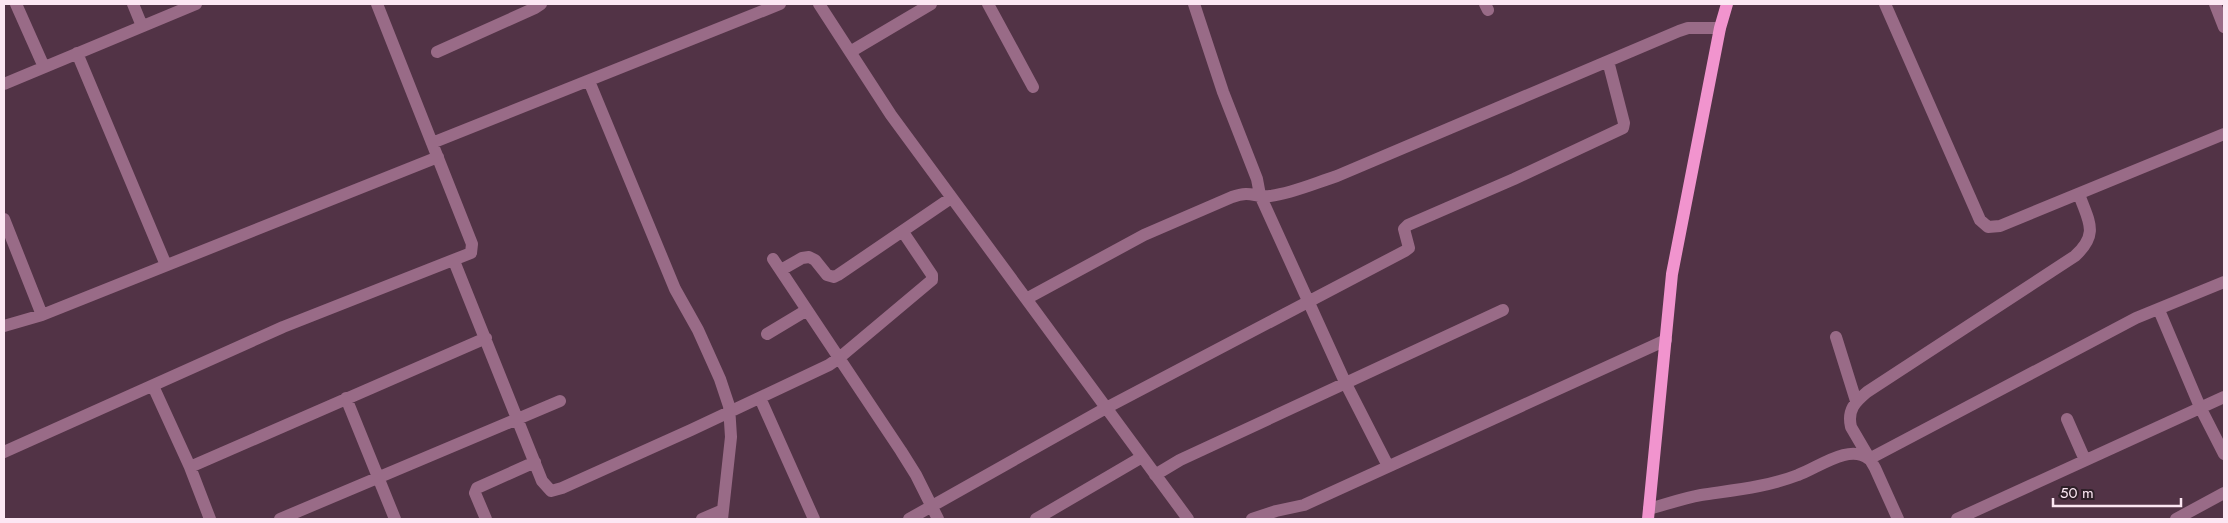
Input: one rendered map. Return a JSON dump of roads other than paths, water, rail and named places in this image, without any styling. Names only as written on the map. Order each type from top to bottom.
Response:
[{"type":"main road","points":[[1649,514],[1672,274],[1720,28],[1727,4]]},
{"type":"street","points":[[16,4],[44,67]]},
{"type":"street","points":[[133,4],[142,26]]},
{"type":"street","points":[[4,84],[196,4]]},
{"type":"street","points":[[4,452],[292,323],[471,253],[472,244],[377,4]]},
{"type":"street","points":[[437,52],[535,8],[540,4]]},
{"type":"street","points":[[432,143],[780,4]]},
{"type":"street","points":[[819,4],[891,115],[1188,519]]},
{"type":"street","points":[[850,52],[931,4]]},
{"type":"street","points":[[988,4],[1033,87]]},
{"type":"street","points":[[1194,4],[1223,92],[1257,179],[1260,196],[1345,382],[1388,466]]},
{"type":"street","points":[[1885,4],[1980,220],[1988,227],[2000,226],[2224,134]]},
{"type":"street","points":[[2215,4],[2224,27]]},
{"type":"street","points":[[1026,299],[1177,220],[1242,194],[1252,193],[1260,196],[1282,194],[1364,166],[1679,31],[1688,28],[1720,28]]},
{"type":"street","points":[[77,53],[166,265]]},
{"type":"street","points":[[909,519],[1106,408],[1405,251],[1409,248],[1404,229],[1408,225],[1514,179],[1623,128],[1624,123],[1608,61]]},
{"type":"street","points":[[589,80],[675,289],[698,330],[720,379],[729,412],[731,437],[722,515],[702,519]]},
{"type":"street","points":[[4,326],[42,315],[438,157]]},
{"type":"street","points":[[1898,519],[1849,420],[1850,409],[1856,401],[2076,256],[2089,241],[2090,230],[2079,194]]},
{"type":"street","points":[[781,270],[802,258],[809,257],[815,260],[826,276],[834,277],[951,198]]},
{"type":"street","points":[[4,219],[42,315]]},
{"type":"street","points":[[454,261],[545,486],[551,491],[760,398],[839,358],[932,280],[932,275],[902,232]]},
{"type":"street","points":[[773,259],[901,451],[938,519]]},
{"type":"street","points":[[1869,459],[2136,318],[2224,282]]},
{"type":"street","points":[[767,334],[807,310]]},
{"type":"street","points":[[1155,475],[1180,460],[1503,310]]},
{"type":"street","points":[[2159,310],[2200,407],[2224,454]]},
{"type":"street","points":[[1836,337],[1856,401]]},
{"type":"street","points":[[190,467],[486,338]]},
{"type":"street","points":[[1252,519],[1304,505],[1666,340]]},
{"type":"street","points":[[153,386],[190,467],[210,519]]},
{"type":"street","points":[[1957,519],[2224,397]]},
{"type":"street","points":[[346,398],[395,519]]},
{"type":"street","points":[[760,398],[814,519]]},
{"type":"street","points":[[280,519],[560,401]]},
{"type":"street","points":[[2067,419],[2085,460]]},
{"type":"street","points":[[1649,514],[1700,496],[1750,488],[1788,478],[1848,454],[1859,454],[1869,459]]},
{"type":"street","points":[[1036,519],[1142,457]]},
{"type":"street","points":[[486,519],[475,493],[477,488],[535,462]]},
{"type":"street","points":[[2176,519],[2224,493]]}]
